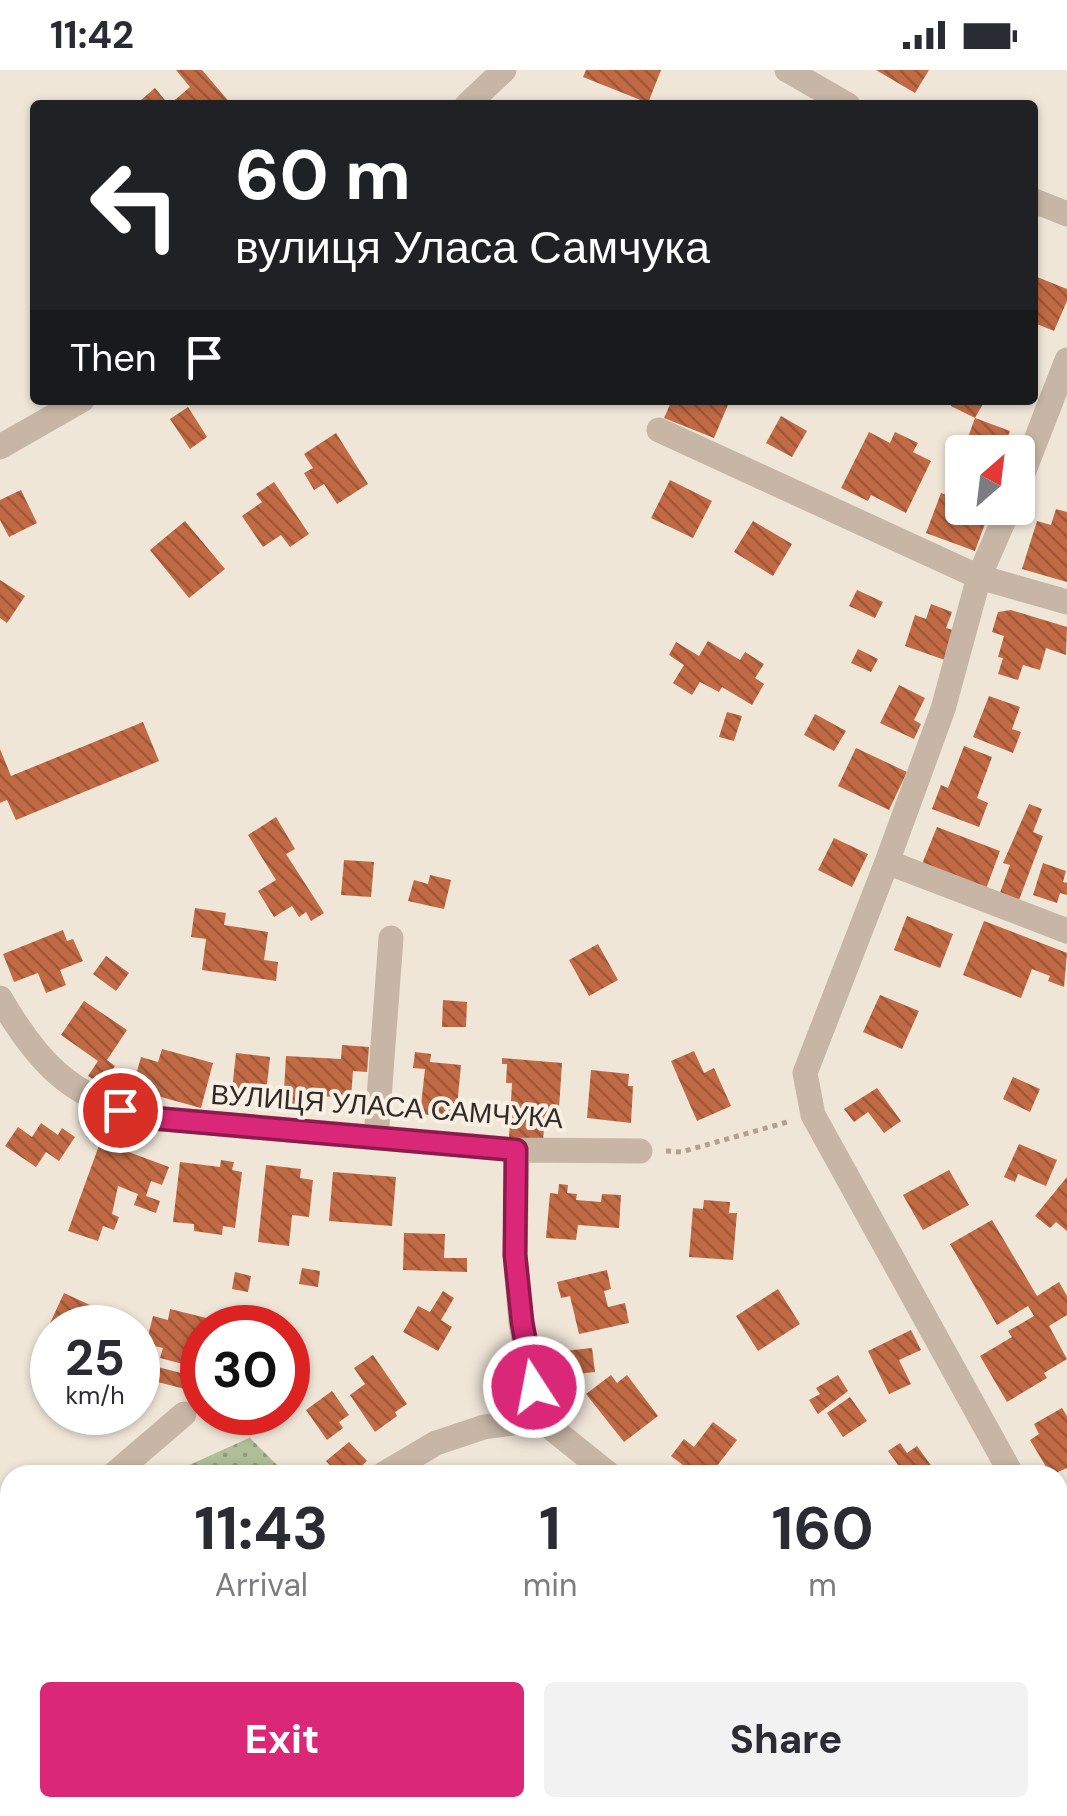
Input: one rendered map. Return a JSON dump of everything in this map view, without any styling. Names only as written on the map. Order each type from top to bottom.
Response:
[{"type":"street","points":[[472,100],[504,70]]},
{"type":"street","points":[[787,70],[839,100]]},
{"type":"street","points":[[1038,202],[1067,214]]},
{"type":"street","points":[[1035,442],[1067,360]]},
{"type":"street","points":[[0,447],[73,405]]},
{"type":"street","points":[[659,430],[979,578],[1067,602]]},
{"type":"street","points":[[1001,525],[979,578],[943,708],[804,1073],[813,1115],[1006,1465]]},
{"type":"street","points":[[887,862],[1067,931]]},
{"type":"street","points":[[376,1138],[391,938]]},
{"type":"street","name":"ВУЛИЦЯ УЛАСА САМЧУКА","points":[[0,998],[26,1039],[63,1080],[99,1104],[141,1117],[516,1150],[640,1151]]},
{"type":"street","points":[[516,1150],[515,1255],[522,1322],[540,1419],[598,1465]]},
{"type":"street","points":[[124,1465],[180,1417]]},
{"type":"street","points":[[399,1465],[436,1444],[484,1427],[540,1419]]},
{"type":"path","points":[[640,1151],[680,1152],[813,1115]]},
{"type":"green space","points":[[249,1438],[277,1465],[189,1465]]},
{"type":"building","points":[[176,70],[202,70],[228,100],[175,100],[190,87]]},
{"type":"building","points":[[586,70],[661,70],[649,100],[583,77]]},
{"type":"building","points":[[876,70],[929,70],[915,93]]},
{"type":"building","points":[[155,88],[165,100],[141,100]]},
{"type":"building","points":[[1038,277],[1067,289],[1067,301],[1054,331],[1038,324]]},
{"type":"building","points":[[670,405],[728,405],[714,438],[664,418]]},
{"type":"building","points":[[952,405],[982,405],[975,418]]},
{"type":"building","points":[[188,407],[207,437],[190,449],[170,419]]},
{"type":"building","points":[[781,416],[807,431],[792,457],[766,443]]},
{"type":"building","points":[[975,418],[1010,431],[1008,435],[969,435]]},
{"type":"building","points":[[869,432],[890,443],[895,432],[918,443],[913,452],[931,461],[906,513],[871,495],[868,501],[841,488]]},
{"type":"building","points":[[336,433],[368,484],[337,504],[324,484],[314,490],[304,473],[313,468],[304,454]]},
{"type":"building","points":[[670,480],[712,501],[693,538],[651,518]]},
{"type":"building","points":[[274,482],[309,534],[290,547],[281,535],[263,547],[242,516],[262,502],[256,494]]},
{"type":"building","points":[[21,490],[37,523],[9,537],[0,520],[0,500]]},
{"type":"building","points":[[941,493],[945,494],[945,525],[985,525],[975,551],[926,533]]},
{"type":"building","points":[[1056,509],[1067,512],[1067,582],[1022,569],[1037,521],[1051,525]]},
{"type":"building","points":[[185,521],[225,569],[189,598],[150,550]]},
{"type":"building","points":[[753,521],[792,544],[773,576],[734,552]]},
{"type":"building","points":[[0,580],[25,596],[7,623],[0,618]]},
{"type":"building","points":[[857,590],[883,602],[875,618],[849,606]]},
{"type":"building","points":[[931,604],[952,612],[946,628],[956,631],[945,660],[905,646],[915,615],[926,619]]},
{"type":"building","points":[[1011,610],[1067,627],[1066,655],[1046,648],[1040,670],[1023,665],[1018,680],[998,674],[1004,636],[992,632],[998,612]]},
{"type":"building","points":[[708,641],[740,660],[745,652],[764,664],[755,678],[764,684],[752,705],[722,687],[719,692],[700,682],[692,695],[673,683],[684,665],[669,655],[676,642],[699,656]]},
{"type":"building","points":[[858,649],[878,659],[871,672],[851,663]]},
{"type":"building","points":[[899,685],[925,698],[914,720],[921,724],[914,739],[880,723]]},
{"type":"building","points":[[989,696],[1020,707],[1012,729],[1021,732],[1013,753],[973,737]]},
{"type":"building","points":[[727,712],[742,716],[734,741],[719,737]]},
{"type":"building","points":[[815,714],[846,731],[834,751],[804,735]]},
{"type":"building","points":[[143,722],[159,761],[16,820],[7,800],[0,803],[0,749],[11,776]]},
{"type":"building","points":[[964,746],[992,757],[977,798],[988,803],[979,827],[932,809],[941,785],[948,788]]},
{"type":"building","points":[[856,748],[907,772],[889,810],[838,786]]},
{"type":"building","points":[[1029,804],[1042,809],[1033,832],[1043,836],[1016,908],[997,901],[1010,865],[1003,863]]},
{"type":"building","points":[[276,817],[295,849],[286,854],[324,913],[311,921],[306,912],[299,917],[292,906],[274,917],[258,891],[276,880],[248,835]]},
{"type":"building","points":[[937,827],[1000,851],[986,889],[922,864]]},
{"type":"building","points":[[834,838],[868,854],[852,887],[818,870]]},
{"type":"building","points":[[344,860],[374,862],[371,897],[341,895]]},
{"type":"building","points":[[1043,863],[1066,871],[1063,882],[1067,883],[1067,895],[1060,893],[1057,903],[1033,895]]},
{"type":"building","points":[[430,875],[451,880],[444,909],[408,901],[414,880],[428,884]]},
{"type":"building","points":[[195,908],[226,913],[224,925],[268,932],[264,960],[278,962],[276,981],[202,970],[206,939],[191,937]]},
{"type":"building","points":[[907,916],[953,934],[940,968],[894,950]]},
{"type":"building","points":[[984,921],[1067,953],[1064,987],[1032,969],[1021,998],[963,975]]},
{"type":"building","points":[[63,930],[67,941],[73,939],[83,961],[60,970],[66,985],[46,993],[38,973],[14,982],[3,954]]},
{"type":"building","points":[[598,944],[618,980],[589,996],[569,960]]},
{"type":"building","points":[[106,956],[129,973],[116,991],[93,974]]},
{"type":"building","points":[[880,995],[919,1011],[902,1049],[863,1032]]},
{"type":"building","points":[[443,1000],[467,1002],[466,1027],[442,1027]]},
{"type":"building","points":[[84,1001],[127,1030],[107,1060],[115,1066],[102,1085],[88,1076],[98,1061],[61,1035]]},
{"type":"building","points":[[342,1045],[369,1047],[367,1072],[353,1071],[351,1098],[319,1096],[319,1109],[283,1107],[286,1056],[341,1059]]},
{"type":"building","points":[[162,1049],[213,1063],[201,1108],[132,1089],[141,1057],[158,1062]]},
{"type":"building","points":[[694,1051],[704,1073],[714,1068],[731,1106],[697,1121],[671,1061]]},
{"type":"building","points":[[415,1052],[431,1054],[430,1062],[461,1065],[456,1118],[420,1114],[425,1069],[413,1068]]},
{"type":"building","points":[[236,1053],[270,1057],[266,1094],[232,1090]]},
{"type":"building","points":[[502,1058],[562,1063],[559,1108],[552,1107],[552,1115],[545,1115],[543,1141],[509,1138],[512,1083],[506,1083],[507,1064],[502,1064]]},
{"type":"building","points":[[591,1070],[629,1074],[628,1086],[633,1086],[631,1123],[587,1118]]},
{"type":"building","points":[[1013,1077],[1040,1089],[1030,1112],[1003,1099]]},
{"type":"building","points":[[877,1088],[901,1121],[884,1133],[868,1112],[854,1122],[844,1109]]},
{"type":"building","points":[[41,1123],[58,1135],[62,1128],[75,1137],[59,1161],[46,1152],[36,1167],[5,1146],[18,1127],[32,1137]]},
{"type":"building","points":[[105,1129],[122,1136],[118,1148],[169,1167],[162,1185],[151,1181],[146,1196],[160,1201],[156,1213],[134,1205],[138,1194],[118,1186],[112,1214],[119,1217],[114,1230],[103,1226],[98,1241],[68,1231]]},
{"type":"building","points":[[1019,1144],[1057,1160],[1046,1186],[1018,1174],[1015,1182],[1004,1177]]},
{"type":"building","points":[[221,1160],[234,1162],[232,1170],[242,1172],[235,1228],[223,1226],[222,1235],[194,1231],[194,1224],[173,1222],[180,1162],[220,1167]]},
{"type":"building","points":[[266,1165],[301,1169],[300,1178],[313,1180],[309,1217],[292,1215],[289,1246],[258,1242]]},
{"type":"building","points":[[949,1170],[969,1205],[923,1230],[903,1195]]},
{"type":"building","points":[[333,1172],[396,1177],[392,1226],[329,1221]]},
{"type":"building","points":[[1067,1177],[1067,1231],[1056,1222],[1050,1228],[1035,1216]]},
{"type":"building","points":[[559,1184],[568,1185],[567,1193],[577,1194],[576,1200],[601,1202],[602,1194],[621,1195],[619,1228],[578,1225],[576,1240],[546,1238],[550,1193],[558,1194]]},
{"type":"building","points":[[704,1200],[730,1202],[729,1213],[737,1213],[733,1260],[689,1257],[693,1208],[703,1209]]},
{"type":"building","points":[[992,1220],[1037,1296],[1059,1282],[1067,1296],[1067,1315],[1049,1326],[1067,1359],[1044,1373],[1047,1378],[1007,1402],[980,1356],[1012,1337],[1008,1331],[1034,1316],[1028,1306],[997,1325],[950,1244]]},
{"type":"building","points":[[404,1233],[445,1234],[444,1258],[467,1258],[467,1272],[403,1270]]},
{"type":"building","points":[[302,1268],[320,1271],[318,1287],[299,1284]]},
{"type":"building","points":[[607,1270],[611,1289],[604,1291],[608,1307],[625,1303],[629,1323],[579,1334],[570,1296],[561,1298],[557,1282]]},
{"type":"building","points":[[235,1272],[251,1276],[248,1292],[232,1289]]},
{"type":"building","points":[[778,1289],[800,1324],[758,1351],[736,1316]]},
{"type":"building","points":[[443,1291],[454,1298],[441,1320],[452,1327],[438,1351],[403,1332],[418,1306],[430,1312]]},
{"type":"building","points":[[64,1293],[90,1305],[58,1305]]},
{"type":"building","points":[[170,1309],[180,1311],[180,1363],[160,1358],[160,1318],[168,1320]]},
{"type":"building","points":[[911,1330],[921,1350],[899,1360],[911,1384],[889,1394],[868,1351]]},
{"type":"building","points":[[592,1348],[595,1372],[567,1375],[564,1351]]},
{"type":"building","points":[[373,1355],[407,1404],[375,1432],[350,1395],[365,1384],[354,1368]]},
{"type":"building","points":[[160,1368],[180,1373],[180,1388],[160,1383]]},
{"type":"building","points":[[611,1375],[617,1383],[627,1375],[658,1416],[624,1442],[586,1394]]},
{"type":"building","points":[[838,1375],[848,1391],[818,1414],[809,1400],[820,1394],[816,1388]]},
{"type":"building","points":[[332,1391],[349,1415],[339,1422],[343,1428],[327,1440],[310,1416],[310,1407]]},
{"type":"building","points":[[850,1397],[867,1421],[843,1437],[827,1413]]},
{"type":"building","points":[[1062,1408],[1067,1416],[1067,1465],[1045,1465],[1030,1440],[1039,1434],[1034,1424]]},
{"type":"building","points":[[713,1422],[737,1440],[718,1465],[683,1465],[671,1456],[684,1439],[694,1447]]},
{"type":"building","points":[[349,1442],[367,1461],[363,1465],[330,1465],[326,1461]]},
{"type":"building","points":[[900,1443],[907,1453],[917,1446],[931,1465],[898,1465],[888,1451]]},
{"type":"route","points":[[120,1110],[141,1117],[516,1150],[515,1255],[534,1387]]}]
